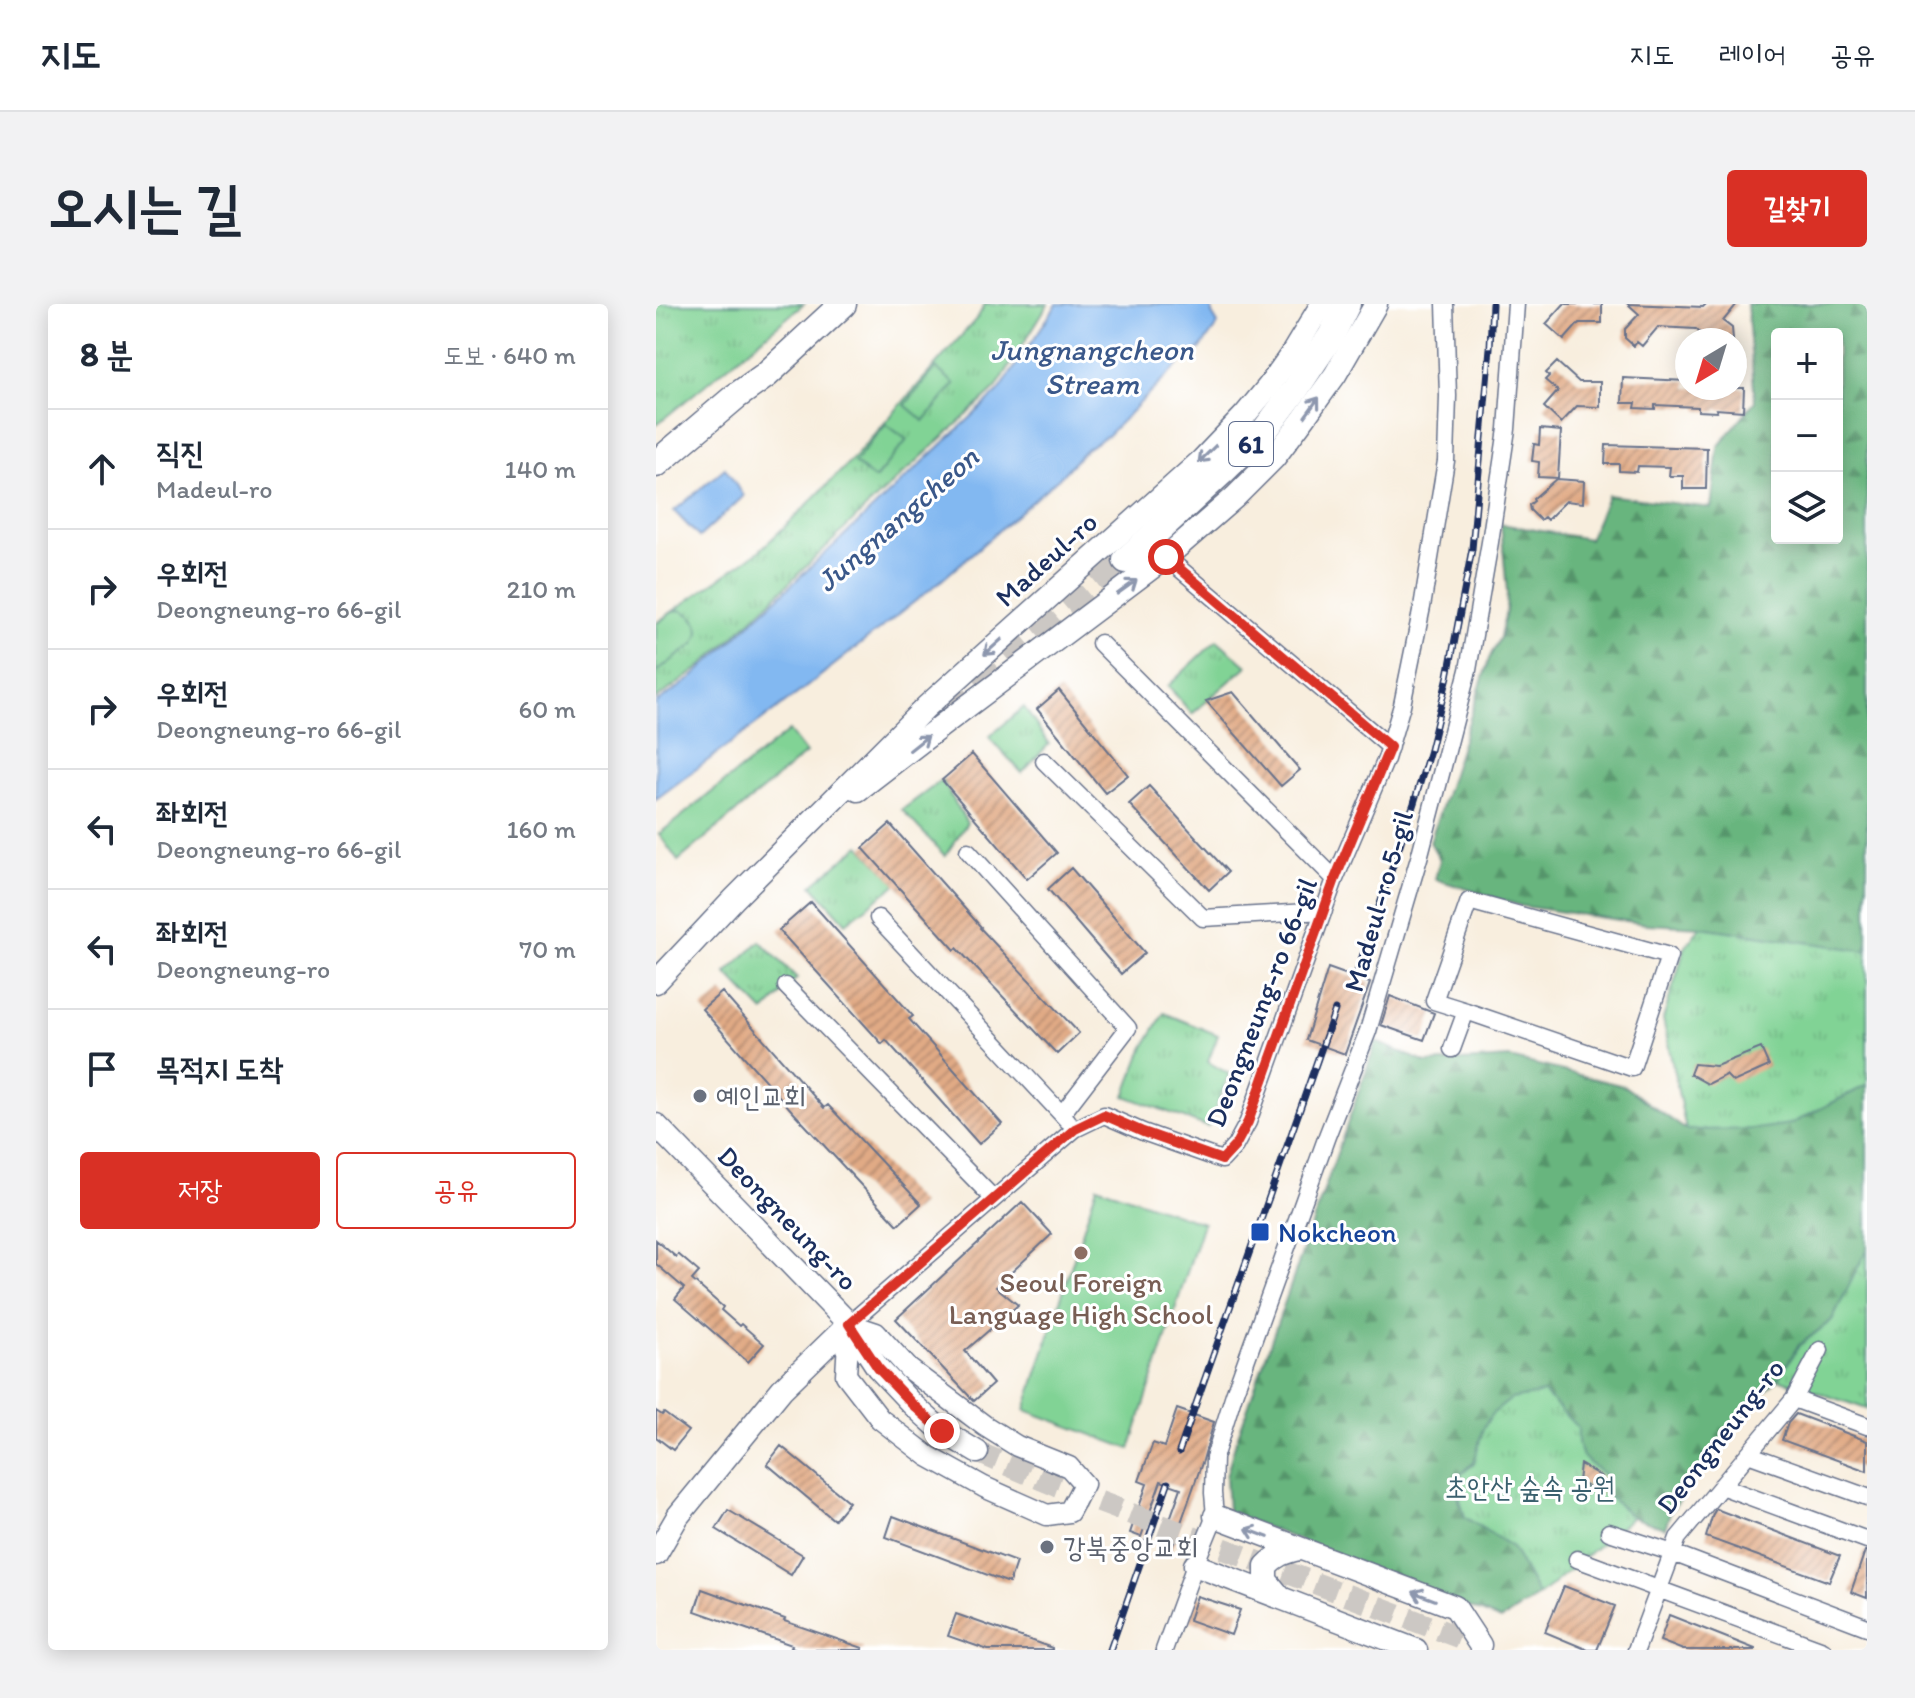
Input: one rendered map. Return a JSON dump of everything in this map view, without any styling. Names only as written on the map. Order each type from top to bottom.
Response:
[{"type":"highway","points":[[656,480],[825,315],[843,304]]},
{"type":"highway","name":"61","points":[[1126,560],[1265,430],[1317,358],[1347,304]]},
{"type":"highway","points":[[656,451],[766,375]]},
{"type":"highway","points":[[656,464],[722,407]]},
{"type":"main road","name":"Madeul-ro","points":[[656,982],[734,899],[926,707],[1202,460],[1269,386],[1322,304]]},
{"type":"main road","name":"Madeul-ro","points":[[791,842],[1166,557],[1235,497],[1274,458],[1335,375],[1376,304]]},
{"type":"main road","points":[[1044,601],[1035,613],[1035,627],[1049,637],[1063,635]]},
{"type":"main road","name":"Deongneung-ro","points":[[656,1125],[849,1324],[878,1368],[912,1404],[942,1431],[977,1452]]},
{"type":"main road","points":[[656,1554],[678,1516],[782,1389],[849,1324]]},
{"type":"main road","points":[[1215,1516],[1455,1607],[1475,1647]]},
{"type":"main road","points":[[1281,1598],[1266,1580],[1266,1566],[1276,1556],[1300,1549]]},
{"type":"main road","points":[[1195,1565],[1416,1650]]},
{"type":"street","name":"Deongneung-ro 66-gil","points":[[849,1324],[1075,1129],[1104,1115],[1222,1160],[1235,1146],[1248,1122],[1335,879],[1390,747],[1402,705],[1446,461],[1448,396],[1445,304]]},
{"type":"street","name":"Madeul-ro 5-gil","points":[[1215,1516],[1214,1458],[1317,1163],[1368,1031],[1419,858],[1468,670],[1505,443],[1516,304]]},
{"type":"street","points":[[1166,557],[1390,747]]},
{"type":"street","points":[[1100,643],[1335,879]]},
{"type":"street","points":[[1044,761],[1203,918],[1324,911]]},
{"type":"street","points":[[968,851],[1128,1028],[1062,1114]]},
{"type":"street","points":[[1469,901],[1669,956],[1632,1068],[1466,1011],[1434,1001],[1469,901]]},
{"type":"street","points":[[878,918],[1075,1129]]},
{"type":"street","points":[[786,986],[993,1198]]},
{"type":"street","points":[[1452,1049],[1466,1011]]},
{"type":"street","points":[[849,1324],[876,1333],[909,1369],[985,1426],[1017,1446],[1069,1467],[1084,1484],[1069,1512],[1047,1515],[984,1487],[928,1456],[880,1419],[846,1375],[849,1324]]},
{"type":"street","name":"Deongneung-ro","points":[[1636,1650],[1678,1538],[1794,1399],[1820,1350]]},
{"type":"street","points":[[1794,1399],[1867,1426]]},
{"type":"street","points":[[1748,1454],[1867,1497]]},
{"type":"street","points":[[1721,1486],[1867,1540]]},
{"type":"street","points":[[1164,1650],[1215,1516]]},
{"type":"street","points":[[1609,1532],[1673,1553],[1867,1627]]},
{"type":"street","points":[[1577,1559],[1823,1650]]},
{"type":"green space","points":[[656,304],[804,304],[656,425]]},
{"type":"green space","points":[[985,304],[1048,304],[996,388],[698,669],[656,699],[656,623],[759,551],[792,520],[852,460],[978,317]]},
{"type":"green space","points":[[1747,304],[1867,304],[1867,951],[1521,906],[1435,879],[1440,860],[1430,842],[1489,659],[1500,637],[1506,611],[1501,524],[1589,539],[1608,495],[1711,508],[1718,447],[1755,401]]},
{"type":"green space","points":[[936,368],[955,384],[924,421],[905,405]]},
{"type":"green space","points":[[886,424],[907,440],[875,479],[854,463]]},
{"type":"green space","points":[[679,610],[694,619],[699,633],[694,644],[656,672],[656,624]]},
{"type":"green space","points":[[1217,640],[1247,666],[1192,714],[1168,686]]},
{"type":"green space","points":[[1024,707],[1049,744],[1022,773],[989,737]]},
{"type":"green space","points":[[789,731],[806,753],[678,861],[659,834]]},
{"type":"green space","points":[[942,780],[967,823],[945,856],[902,810]]},
{"type":"green space","points":[[860,845],[897,884],[846,923],[812,885]]},
{"type":"green space","points":[[1700,927],[1867,951],[1867,1085],[1790,1124],[1756,1129],[1686,1130],[1663,1019],[1685,948]]},
{"type":"green space","points":[[760,941],[797,978],[764,1012],[726,973]]},
{"type":"green space","points":[[1164,1013],[1218,1035],[1208,1062],[1229,1074],[1208,1127],[1125,1096],[1143,1049]]},
{"type":"green space","points":[[1376,1042],[1427,1063],[1510,1058],[1624,1086],[1686,1130],[1790,1124],[1867,1085],[1867,1249],[1832,1320],[1798,1346],[1778,1379],[1761,1396],[1671,1511],[1665,1528],[1632,1517],[1604,1495],[1605,1475],[1583,1458],[1577,1447],[1478,1452],[1463,1473],[1457,1489],[1465,1517],[1512,1547],[1539,1596],[1501,1620],[1228,1512],[1226,1476],[1235,1444]]},
{"type":"green space","points":[[1097,1186],[1203,1223],[1130,1449],[1025,1410]]},
{"type":"green space","points":[[1867,1249],[1867,1409],[1778,1379],[1799,1346],[1832,1320]]},
{"type":"green space","name":"초안산 숲속 공원","points":[[1544,1393],[1578,1428],[1580,1451],[1605,1475],[1605,1495],[1632,1517],[1539,1596],[1512,1547],[1465,1517],[1457,1489],[1462,1473],[1474,1464],[1482,1431],[1491,1415],[1511,1399]]},
{"type":"water","name":"Jungnangcheon Stream","points":[[1057,304],[1212,304],[1212,314],[1218,324],[1200,349],[1190,353],[1108,435],[1086,449],[1063,474],[942,580],[805,688],[656,799],[656,703],[692,678],[999,391]]},
{"type":"water","points":[[725,468],[744,496],[699,537],[674,511]]},
{"type":"building","points":[[1564,304],[1602,304],[1602,323],[1579,323],[1564,340],[1546,324]]},
{"type":"building","points":[[1628,304],[1703,307],[1706,304],[1737,304],[1723,321],[1732,328],[1658,327],[1642,346],[1637,342],[1634,346],[1625,338],[1625,329],[1639,314]]},
{"type":"building","points":[[1557,362],[1579,382],[1600,382],[1600,407],[1577,406],[1561,423],[1544,407],[1558,391],[1545,380],[1549,376],[1546,373]]},
{"type":"building","points":[[1623,378],[1675,380],[1675,400],[1743,400],[1743,411],[1716,409],[1717,412],[1698,411],[1698,407],[1655,405],[1655,409],[1635,408],[1636,403],[1622,403]]},
{"type":"building","points":[[1540,429],[1561,431],[1558,478],[1538,477],[1539,462],[1532,461],[1534,444],[1539,445]]},
{"type":"building","points":[[1606,445],[1707,448],[1706,489],[1683,489],[1683,476],[1669,476],[1670,467],[1638,466],[1637,472],[1619,471],[1619,464],[1605,464]]},
{"type":"building","points":[[1556,479],[1584,481],[1583,503],[1566,501],[1547,520],[1544,517],[1540,520],[1529,505]]},
{"type":"building","points":[[1059,690],[1128,775],[1105,793],[1037,709]]},
{"type":"building","points":[[1233,692],[1300,770],[1281,786],[1206,701]]},
{"type":"building","points":[[972,754],[1057,853],[1027,879],[942,780]]},
{"type":"building","points":[[1149,786],[1228,872],[1209,890],[1129,804]]},
{"type":"building","points":[[890,824],[980,928],[1079,1033],[1057,1054],[957,948],[955,950],[863,848]]},
{"type":"building","points":[[1071,868],[1145,953],[1121,974],[1048,889]]},
{"type":"building","points":[[811,902],[913,1016],[909,1019],[1002,1124],[979,1144],[886,1040],[882,1044],[779,930]]},
{"type":"building","points":[[1328,968],[1370,983],[1345,1054],[1306,1040]]},
{"type":"building","points":[[722,992],[824,1108],[828,1105],[921,1204],[898,1225],[702,1009]]},
{"type":"building","points":[[1390,996],[1434,1013],[1424,1040],[1381,1025]]},
{"type":"building","points":[[1761,1048],[1769,1066],[1733,1082],[1726,1075],[1708,1084],[1690,1074],[1694,1064],[1716,1066]]},
{"type":"building","points":[[1022,1202],[1052,1234],[996,1287],[1018,1305],[965,1351],[993,1384],[974,1401],[896,1319]]},
{"type":"building","points":[[656,1240],[699,1272],[692,1280],[739,1326],[741,1324],[764,1344],[748,1362],[675,1299],[684,1288],[656,1264]]},
{"type":"building","points":[[1177,1409],[1214,1422],[1172,1548],[1161,1544],[1181,1488],[1161,1481],[1141,1537],[1130,1533],[1147,1484],[1139,1481],[1153,1443],[1164,1447]]},
{"type":"building","points":[[656,1411],[662,1415],[664,1413],[688,1431],[673,1450],[656,1437]]},
{"type":"building","points":[[1796,1414],[1867,1441],[1867,1471],[1782,1440],[1788,1423]]},
{"type":"building","points":[[781,1446],[849,1502],[834,1520],[767,1464]]},
{"type":"building","points":[[1580,1464],[1602,1477],[1601,1494],[1578,1482]]},
{"type":"building","points":[[1716,1509],[1840,1556],[1829,1582],[1706,1537]]},
{"type":"building","points":[[728,1510],[803,1555],[791,1575],[716,1529]]},
{"type":"building","points":[[893,1516],[1016,1562],[1009,1583],[886,1537]]},
{"type":"building","points":[[1867,1551],[1867,1598],[1851,1592]]},
{"type":"building","points":[[1564,1586],[1615,1606],[1597,1650],[1588,1650],[1545,1632]]},
{"type":"building","points":[[702,1589],[863,1648],[798,1650],[792,1645],[695,1611]]},
{"type":"building","points":[[1197,1596],[1240,1610],[1231,1635],[1189,1620]]},
{"type":"building","points":[[956,1614],[1052,1650],[988,1650],[948,1636]]},
{"type":"building","points":[[1669,1615],[1755,1650],[1683,1650],[1660,1641]]},
{"type":"tunnel","points":[[916,732],[1126,560]]},
{"type":"tunnel","points":[[977,1452],[1057,1486],[1466,1640]]},
{"type":"railway","points":[[1355,978],[1414,803],[1448,676],[1472,549],[1492,304]]},
{"type":"railway","points":[[1179,1452],[1335,1010]]},
{"type":"railway","points":[[1110,1650],[1168,1483]]},
{"type":"place","name":"예인교회","points":[[700,1096]]},
{"type":"place","name":"Nokcheon","points":[[1260,1232]]},
{"type":"place","name":"Seoul Foreign Language High School","points":[[1081,1253]]},
{"type":"place","name":"강북중앙교회","points":[[1047,1547]]},
{"type":"route","points":[[942,1431],[878,1368],[849,1324],[1075,1129],[1104,1115],[1222,1160],[1235,1146],[1248,1122],[1335,879],[1390,747],[1166,557]]},
{"type":"water label","name":"Jungnangcheon","points":[[897,519]]}]
